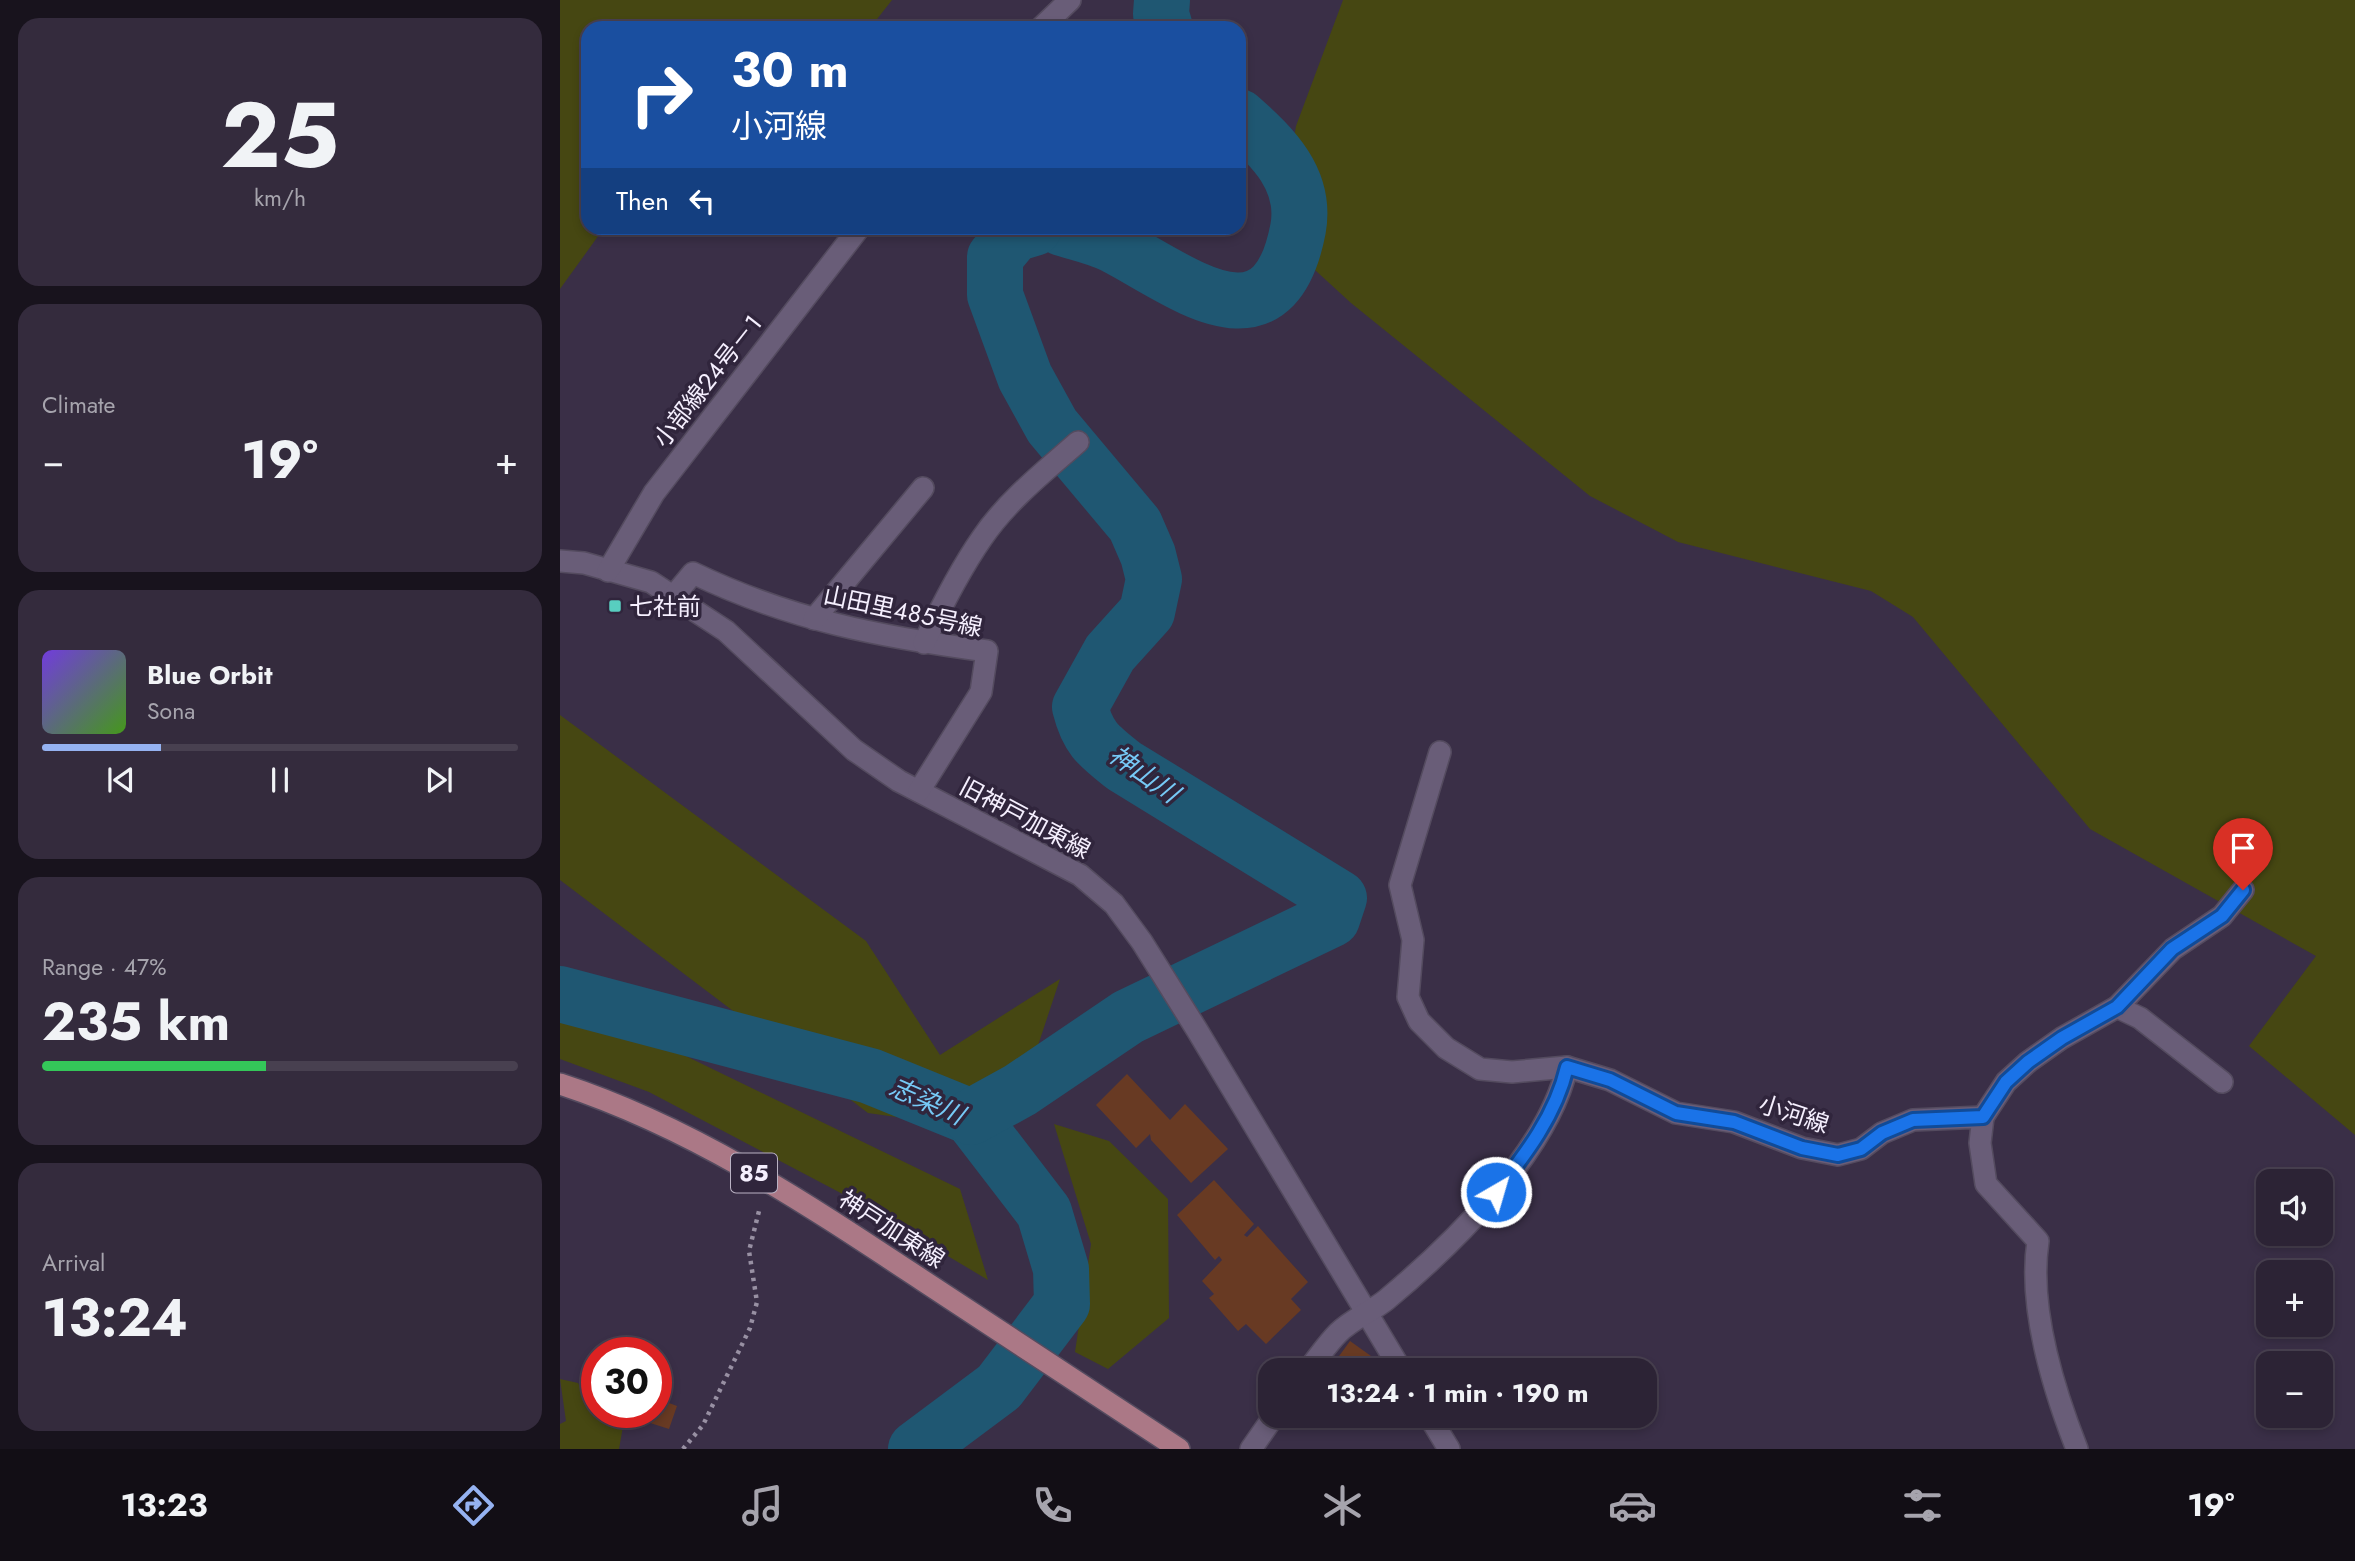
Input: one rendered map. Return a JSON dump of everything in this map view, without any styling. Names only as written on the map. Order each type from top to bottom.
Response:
[{"type":"main road","name":"神戸加東線","points":[[560,1084],[592,1094],[701,1144],[791,1194],[1179,1449]]},
{"type":"street","points":[[1048,21],[1070,0]]},
{"type":"street","name":"小部線２４号－１","points":[[608,571],[654,493],[854,235]]},
{"type":"street","points":[[924,643],[952,586],[983,536],[1033,481],[1078,442]]},
{"type":"street","points":[[814,619],[923,488]]},
{"type":"street","name":"旧神戸加東線","points":[[560,561],[651,582],[726,631],[854,750],[919,791],[1080,875],[1114,904],[1142,942],[1197,1030],[1394,1358]]},
{"type":"street","name":"山田里４８５号線","points":[[673,597],[693,573],[764,604],[814,619],[897,640],[987,651],[981,692],[919,791]]},
{"type":"street","points":[[1318,1358],[1338,1333],[1384,1301],[1483,1208],[1521,1160],[1561,1096],[1567,1067],[1512,1072],[1480,1069],[1446,1048],[1419,1021],[1408,997],[1413,940],[1400,886],[1440,752]]},
{"type":"street","points":[[2077,1449],[2061,1408],[2035,1296],[2034,1266],[2038,1241],[1986,1184],[1980,1143],[1983,1117],[2006,1082],[2028,1062],[2062,1038],[2117,1007],[2172,949],[2222,916],[2243,890]]},
{"type":"street","points":[[2117,1007],[2140,1018],[2222,1082]]},
{"type":"street","name":"小河線","points":[[1567,1067],[1610,1080],[1676,1113],[1734,1122],[1802,1148],[1838,1155],[1861,1149],[1882,1133],[1913,1120],[1983,1117]]},
{"type":"street","points":[[1251,1449],[1266,1428]]},
{"type":"street","points":[[1436,1428],[1449,1449]]},
{"type":"path","points":[[683,1449],[704,1425],[750,1328],[757,1302],[749,1251],[761,1208]]},
{"type":"shaded area","points":[[560,0],[892,0],[876,21],[581,21],[581,235],[599,235],[560,289]]},
{"type":"shaded area","points":[[1343,0],[2355,0],[2355,1135],[2249,1046],[2316,956],[2090,829],[1913,617],[1871,591],[1678,542],[1590,496],[1351,303],[1315,270],[1287,231],[1287,178],[1296,126]]},
{"type":"shaded area","points":[[560,715],[866,941],[940,1055],[1060,979],[1009,1133],[868,1113],[560,880]]},
{"type":"shaded area","points":[[560,1016],[661,1044],[960,1189],[988,1280],[854,1200],[649,1092],[560,1059]]},
{"type":"shaded area","points":[[1054,1124],[1109,1141],[1168,1199],[1169,1318],[1108,1369],[1075,1352],[1091,1244]]},
{"type":"shaded area","points":[[560,1379],[578,1383],[581,1388],[581,1428],[623,1428],[619,1449],[560,1449],[560,1424],[566,1421]]},
{"type":"building","points":[[1127,1074],[1170,1120],[1185,1104],[1228,1149],[1191,1183],[1151,1140],[1150,1134],[1136,1148],[1096,1105]]},
{"type":"building","points":[[1214,1180],[1254,1224],[1244,1235],[1247,1237],[1258,1226],[1308,1282],[1291,1299],[1301,1310],[1266,1344],[1246,1324],[1238,1331],[1209,1298],[1214,1294],[1202,1281],[1222,1260],[1219,1256],[1215,1260],[1177,1215]]},
{"type":"building","points":[[1350,1341],[1374,1358],[1338,1358]]},
{"type":"building","points":[[672,1404],[677,1406],[672,1420]]},
{"type":"waterway","name":"神山川","points":[[1162,0],[1163,21]]},
{"type":"waterway","name":"神山川","points":[[1087,235],[1107,242],[1195,289],[1222,298],[1246,300],[1268,291],[1286,268],[1298,229],[1297,195],[1285,166],[1246,123]]},
{"type":"waterway","name":"神山川","points":[[971,1117],[1020,1090],[1128,1017],[1332,919],[1339,898],[1124,766],[1101,747],[1087,727],[1080,707],[1110,653],[1147,612],[1154,579],[1148,555],[1135,525],[1052,426],[1025,377],[995,295],[995,257],[1013,235]]},
{"type":"waterway","name":"志染川","points":[[560,994],[870,1076],[971,1117],[1044,1212],[1061,1269],[1062,1304],[999,1387],[916,1449]]},
{"type":"place","name":"七社前","points":[[615,606]]},
{"type":"route","points":[[1496,1192],[1521,1160],[1561,1096],[1567,1067],[1610,1080],[1676,1113],[1734,1122],[1802,1148],[1838,1155],[1861,1149],[1882,1133],[1913,1120],[1983,1117],[2006,1082],[2028,1062],[2062,1038],[2117,1007],[2172,949],[2222,916],[2243,890]]}]
